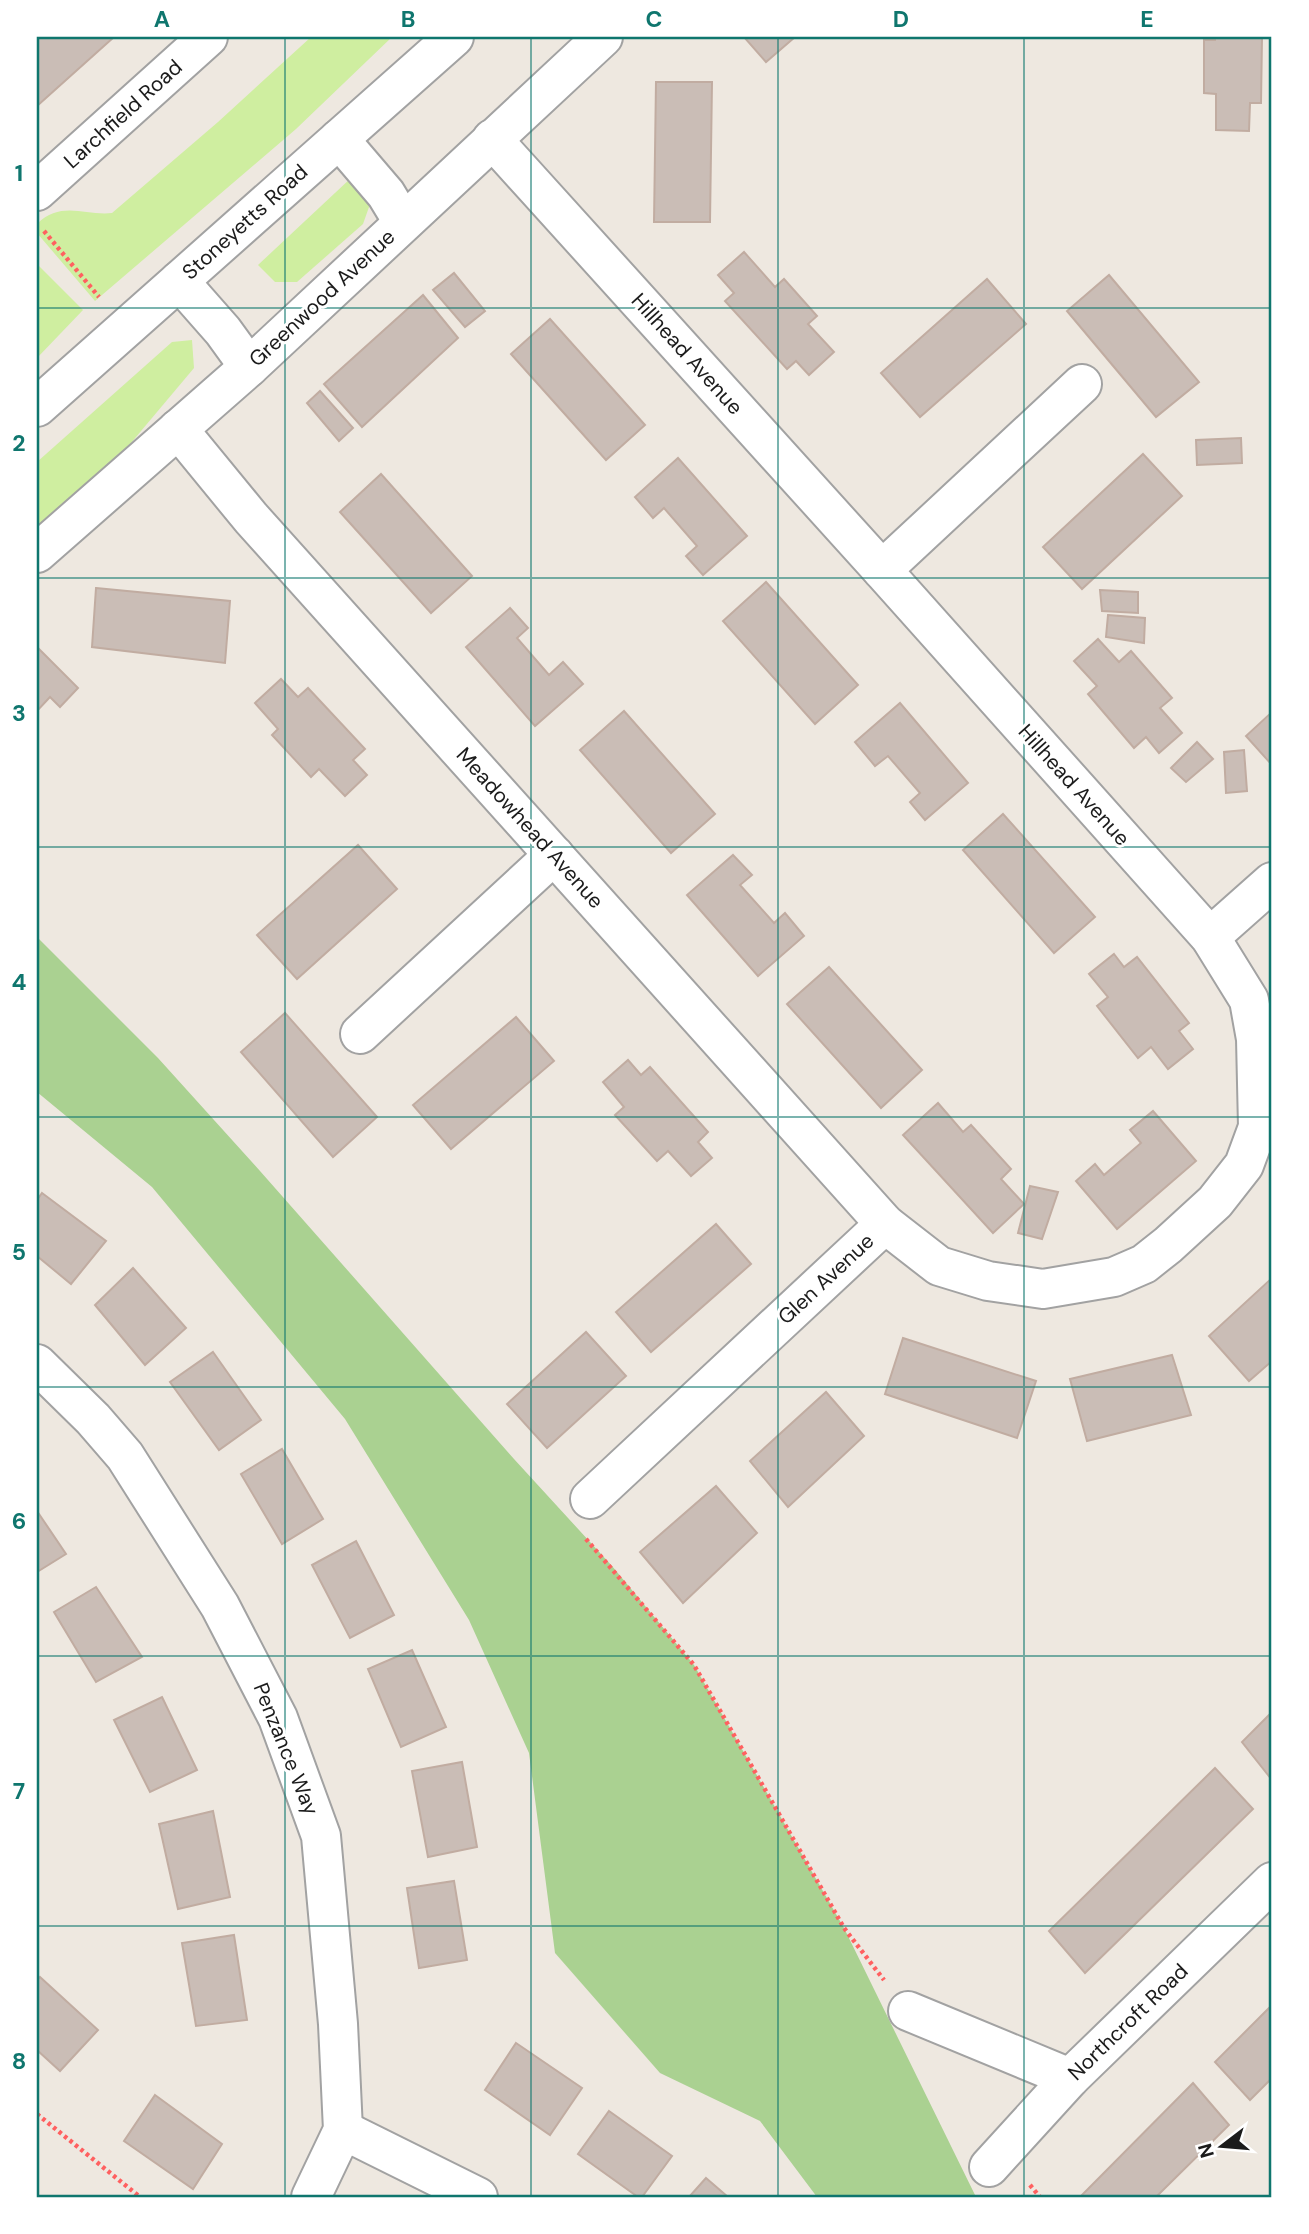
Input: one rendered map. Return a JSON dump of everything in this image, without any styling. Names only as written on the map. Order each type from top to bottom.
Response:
[{"type":"street","name":"Larchfield Road","points":[[37,191],[208,37]]},
{"type":"street","name":"Stoneyetts Road","points":[[37,407],[454,37]]},
{"type":"street","name":"Greenwood Avenue","points":[[37,554],[249,367],[603,37]]},
{"type":"street","points":[[339,139],[386,194],[403,222]]},
{"type":"street","name":"Hillhead Avenue","points":[[492,139],[1210,937]]},
{"type":"street","points":[[179,281],[223,331],[249,367]]},
{"type":"street","points":[[882,570],[1082,384]]},
{"type":"street","name":"Meadowhead Avenue","points":[[178,429],[251,518],[885,1224]]},
{"type":"street","points":[[360,1034],[554,855]]},
{"type":"street","points":[[1210,937],[1272,882]]},
{"type":"street","name":"Glen Avenue","points":[[590,1499],[885,1224],[939,1266],[988,1281],[1043,1289],[1114,1277],[1144,1264],[1168,1245],[1214,1202],[1244,1165],[1258,1127],[1256,1039],[1248,1000],[1210,937]]},
{"type":"street","name":"Penzance Way","points":[[37,1364],[93,1419],[125,1456],[220,1606],[278,1718],[321,1836],[337,2010],[343,2130],[311,2197]]},
{"type":"street","name":"Northcroft Road","points":[[989,2166],[1070,2078],[1272,1882]]},
{"type":"street","points":[[908,2011],[1070,2078]]},
{"type":"street","points":[[343,2130],[478,2197]]},
{"type":"path","points":[[37,222],[126,328]]},
{"type":"path","points":[[590,1499],[569,1519],[694,1665],[844,1928],[908,2011]]},
{"type":"path","points":[[37,2114],[140,2197]]},
{"type":"green space","points":[[311,37],[392,37],[296,129],[95,301],[37,233],[37,224],[46,217],[64,211],[112,213]]},
{"type":"green space","points":[[351,178],[374,193],[363,224],[297,282],[275,282],[258,265]]},
{"type":"green space","points":[[37,264],[83,310],[37,358]]},
{"type":"green space","points":[[192,340],[194,368],[120,456],[37,527],[37,462],[172,342]]},
{"type":"green space","points":[[37,937],[158,1058],[260,1171],[612,1566],[694,1665],[844,1928],[976,2197],[817,2197],[760,2121],[660,2073],[555,1953],[529,1753],[469,1620],[345,1419],[152,1187],[37,1092]]},
{"type":"building","points":[[37,37],[114,37],[37,106]]},
{"type":"building","points":[[744,37],[795,37],[766,62]]},
{"type":"building","points":[[1215,37],[1262,38],[1261,103],[1250,103],[1249,131],[1216,130],[1216,94],[1204,93],[1204,40],[1215,40]]},
{"type":"building","points":[[656,82],[712,82],[710,222],[654,222]]},
{"type":"building","points":[[744,252],[775,287],[784,279],[817,316],[808,324],[834,352],[809,375],[796,361],[787,369],[725,301],[734,293],[718,275]]},
{"type":"building","points":[[454,273],[485,311],[465,327],[433,290]]},
{"type":"building","points":[[1109,275],[1199,382],[1156,417],[1067,311]]},
{"type":"building","points":[[987,279],[1026,324],[920,417],[881,373]]},
{"type":"building","points":[[423,295],[458,338],[362,427],[324,384]]},
{"type":"building","points":[[550,319],[645,425],[606,460],[511,354]]},
{"type":"building","points":[[320,391],[353,428],[339,441],[307,403]]},
{"type":"building","points":[[1241,438],[1242,463],[1197,465],[1196,440]]},
{"type":"building","points":[[1143,454],[1182,496],[1082,589],[1043,547]]},
{"type":"building","points":[[678,458],[747,536],[703,575],[686,556],[697,546],[664,508],[653,518],[635,497]]},
{"type":"building","points":[[381,474],[472,576],[431,613],[340,512]]},
{"type":"building","points":[[766,582],[858,685],[815,724],[723,621]]},
{"type":"building","points":[[96,588],[230,601],[225,663],[92,647]]},
{"type":"building","points":[[1100,590],[1138,592],[1138,613],[1102,611]]},
{"type":"building","points":[[510,608],[528,628],[517,638],[549,675],[563,662],[583,684],[535,726],[466,647]]},
{"type":"building","points":[[1108,615],[1145,618],[1144,643],[1106,637]]},
{"type":"building","points":[[1098,639],[1119,662],[1131,651],[1172,698],[1160,708],[1182,733],[1159,753],[1146,737],[1134,748],[1088,694],[1097,686],[1074,661]]},
{"type":"building","points":[[38,648],[78,688],[60,707],[50,697],[37,711]]},
{"type":"building","points":[[281,679],[298,697],[308,688],[365,749],[353,760],[367,775],[345,796],[319,769],[311,777],[272,735],[278,729],[255,703]]},
{"type":"building","points":[[900,703],[968,783],[925,820],[910,802],[920,793],[888,756],[875,766],[855,742]]},
{"type":"building","points":[[624,711],[715,814],[671,853],[580,750]]},
{"type":"building","points":[[1272,712],[1272,765],[1246,736]]},
{"type":"building","points":[[1197,742],[1213,759],[1186,782],[1171,768]]},
{"type":"building","points":[[1244,750],[1247,791],[1226,793],[1224,752]]},
{"type":"building","points":[[1003,814],[1095,917],[1054,953],[963,850]]},
{"type":"building","points":[[358,845],[397,889],[297,979],[257,935]]},
{"type":"building","points":[[733,855],[752,875],[740,885],[774,923],[785,913],[804,936],[758,976],[687,895]]},
{"type":"building","points":[[1114,954],[1124,967],[1137,957],[1189,1023],[1179,1031],[1193,1049],[1168,1069],[1151,1047],[1138,1058],[1097,1006],[1108,997],[1089,974]]},
{"type":"building","points":[[829,967],[922,1070],[881,1108],[787,1004]]},
{"type":"building","points":[[285,1013],[377,1117],[333,1157],[241,1052]]},
{"type":"building","points":[[516,1017],[554,1061],[451,1149],[413,1105]]},
{"type":"building","points":[[628,1060],[641,1075],[650,1067],[708,1132],[698,1142],[712,1158],[691,1176],[668,1151],[657,1161],[615,1115],[624,1107],[603,1082]]},
{"type":"building","points":[[938,1103],[963,1132],[971,1125],[1011,1169],[1001,1179],[1024,1204],[993,1233],[903,1135]]},
{"type":"building","points":[[1153,1111],[1196,1161],[1117,1229],[1076,1181],[1095,1164],[1104,1175],[1141,1143],[1130,1130]]},
{"type":"building","points":[[1030,1186],[1058,1192],[1042,1239],[1018,1233]]},
{"type":"building","points":[[42,1193],[106,1241],[71,1284],[37,1256],[37,1200]]},
{"type":"building","points":[[716,1224],[751,1264],[651,1352],[616,1312]]},
{"type":"building","points":[[133,1268],[186,1328],[145,1365],[95,1305]]},
{"type":"building","points":[[1272,1278],[1272,1361],[1249,1381],[1209,1336]]},
{"type":"building","points":[[586,1332],[626,1376],[547,1448],[507,1404]]},
{"type":"building","points":[[903,1338],[1036,1381],[1017,1438],[885,1394]]},
{"type":"building","points":[[213,1352],[261,1420],[219,1450],[170,1382]]},
{"type":"building","points":[[1172,1355],[1191,1415],[1087,1441],[1070,1379]]},
{"type":"building","points":[[826,1392],[864,1436],[788,1507],[750,1461]]},
{"type":"building","points":[[282,1449],[323,1519],[282,1544],[241,1474]]},
{"type":"building","points":[[716,1486],[757,1533],[683,1603],[640,1552]]},
{"type":"building","points":[[37,1511],[66,1554],[37,1572]]},
{"type":"building","points":[[356,1541],[394,1615],[350,1638],[312,1565]]},
{"type":"building","points":[[96,1587],[142,1657],[96,1682],[54,1612]]},
{"type":"building","points":[[412,1650],[446,1727],[401,1747],[368,1669]]},
{"type":"building","points":[[162,1697],[197,1770],[150,1792],[114,1720]]},
{"type":"building","points":[[1272,1712],[1272,1780],[1242,1742]]},
{"type":"building","points":[[462,1762],[477,1847],[428,1857],[412,1771]]},
{"type":"building","points":[[1215,1768],[1253,1809],[1085,1973],[1049,1931]]},
{"type":"building","points":[[213,1811],[230,1897],[178,1909],[159,1824]]},
{"type":"building","points":[[454,1881],[467,1960],[419,1968],[407,1888]]},
{"type":"building","points":[[234,1935],[247,2020],[196,2026],[182,1943]]},
{"type":"building","points":[[40,1977],[98,2030],[60,2071],[37,2050],[37,1980]]},
{"type":"building","points":[[1272,2005],[1272,2078],[1250,2100],[1215,2062]]},
{"type":"building","points":[[516,2043],[582,2088],[550,2135],[485,2090]]},
{"type":"building","points":[[1193,2083],[1229,2125],[1156,2197],[1080,2197]]},
{"type":"building","points":[[155,2095],[222,2144],[193,2189],[124,2141]]},
{"type":"building","points":[[609,2111],[672,2156],[642,2197],[638,2197],[578,2154]]},
{"type":"building","points":[[706,2178],[728,2197],[689,2197]]}]
